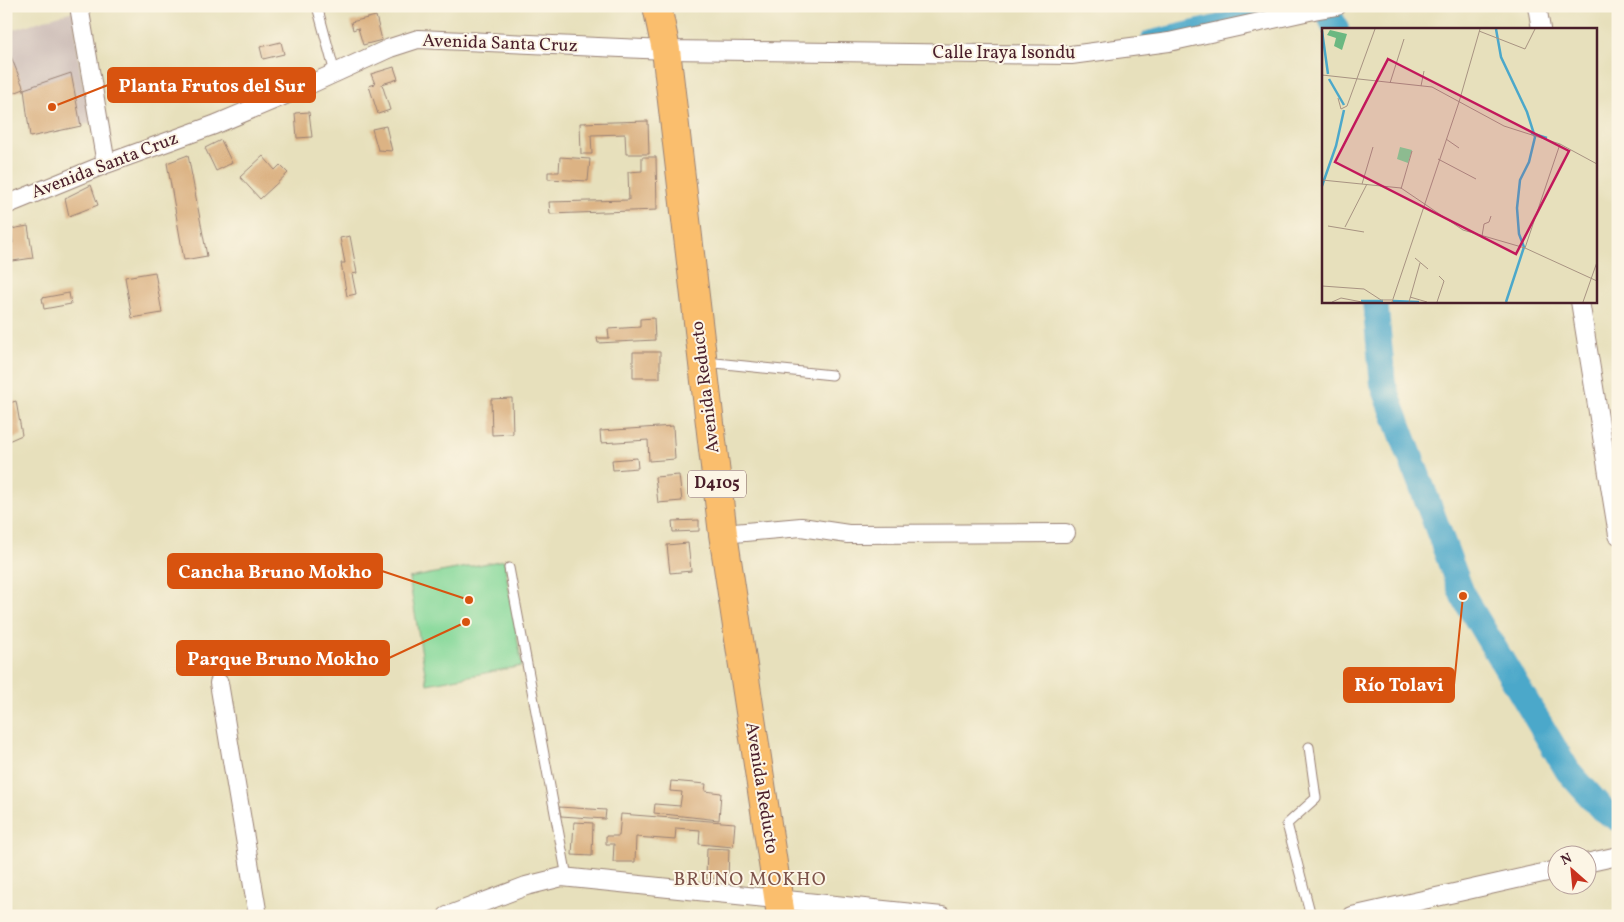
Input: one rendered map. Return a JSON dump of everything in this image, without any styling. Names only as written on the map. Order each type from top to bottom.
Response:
[{"type":"main road","name":"Avenida Reducto","points":[[657,6],[666,50],[723,534],[779,907]]},
{"type":"street","points":[[79,6],[106,164]]},
{"type":"street","name":"Calle Iraya Isondu","points":[[666,50],[1071,55],[1169,42],[1337,6]]},
{"type":"street","points":[[1537,6],[1541,28]]},
{"type":"street","name":"Avenida Santa Cruz","points":[[6,205],[106,164],[214,124],[390,48],[418,39],[666,50]]},
{"type":"street","points":[[1580,302],[1618,534]]},
{"type":"street","points":[[723,534],[801,527],[848,534],[1066,532]]},
{"type":"street","points":[[219,683],[258,916]]},
{"type":"street","points":[[1596,861],[1618,856]]},
{"type":"street","points":[[1352,916],[1546,872]]},
{"type":"street","points":[[447,916],[526,886],[562,877],[779,907],[942,916]]},
{"type":"lane","points":[[318,6],[335,73]]},
{"type":"lane","points":[[703,362],[832,375]]},
{"type":"lane","points":[[509,568],[567,878]]},
{"type":"lane","points":[[1309,747],[1316,798],[1287,824],[1311,916]]},
{"type":"shaded area","points":[[73,11],[80,70],[91,123],[30,137],[24,89],[6,96],[6,32]]},
{"type":"green space","points":[[504,560],[522,666],[427,684],[409,578]]},
{"type":"building","points":[[373,6],[388,6],[388,9],[373,12]]},
{"type":"building","points":[[376,16],[382,40],[363,45],[358,28],[353,30],[351,22]]},
{"type":"building","points":[[281,42],[284,54],[263,59],[260,47]]},
{"type":"building","points":[[6,44],[24,89],[6,96]]},
{"type":"building","points":[[394,67],[398,79],[382,84],[390,110],[378,114],[369,86],[375,84],[371,74]]},
{"type":"building","points":[[71,73],[81,126],[30,137],[24,89]]},
{"type":"building","points":[[309,112],[312,137],[297,138],[295,113]]},
{"type":"building","points":[[648,121],[649,154],[626,154],[625,134],[591,135],[592,154],[581,154],[580,123]]},
{"type":"building","points":[[386,126],[392,151],[378,150],[372,129]]},
{"type":"building","points":[[221,140],[232,163],[216,171],[205,148]]},
{"type":"building","points":[[188,155],[207,256],[184,260],[167,163]]},
{"type":"building","points":[[263,156],[275,170],[280,165],[288,173],[260,199],[240,177]]},
{"type":"building","points":[[560,157],[590,159],[588,181],[548,179],[548,172],[559,172]]},
{"type":"building","points":[[642,157],[656,157],[657,210],[550,214],[549,202],[629,200],[628,172],[642,171]]},
{"type":"building","points":[[91,185],[98,205],[69,216],[65,198]]},
{"type":"building","points":[[28,226],[33,258],[6,262],[6,244],[13,243],[11,229]]},
{"type":"building","points":[[350,236],[357,273],[352,274],[356,294],[347,296],[341,263],[345,263],[340,238]]},
{"type":"building","points":[[155,272],[162,313],[132,318],[125,277]]},
{"type":"building","points":[[69,293],[71,304],[44,309],[42,298]]},
{"type":"building","points":[[654,318],[655,340],[598,343],[597,338],[609,338],[608,329],[640,327],[640,319]]},
{"type":"building","points":[[633,352],[660,352],[660,378],[633,378]]},
{"type":"building","points":[[512,398],[513,434],[492,435],[491,399]]},
{"type":"building","points":[[16,401],[22,435],[6,442],[6,431],[9,430],[6,419],[6,404]]},
{"type":"building","points":[[673,426],[675,459],[649,461],[648,440],[601,443],[600,431]]},
{"type":"building","points":[[637,458],[638,468],[613,470],[612,460]]},
{"type":"building","points":[[679,475],[682,501],[658,503],[655,477]]},
{"type":"building","points":[[699,520],[699,531],[673,532],[672,521]]},
{"type":"building","points":[[688,543],[691,571],[670,573],[667,545]]},
{"type":"building","points":[[671,781],[706,784],[705,791],[721,793],[719,820],[654,813],[655,804],[680,806],[682,792],[670,791]]},
{"type":"building","points":[[559,807],[606,810],[605,819],[561,816]]},
{"type":"building","points":[[621,814],[735,823],[733,847],[699,844],[700,830],[676,828],[675,840],[636,837],[635,862],[613,862],[614,844],[606,844],[606,836],[619,836]]},
{"type":"building","points":[[574,822],[593,823],[592,856],[572,855]]},
{"type":"building","points":[[707,848],[729,849],[728,879],[706,878]]},
{"type":"waterway","points":[[1149,38],[1288,6]]},
{"type":"waterway","points":[[1325,6],[1336,28]]},
{"type":"waterway","points":[[1375,302],[1383,384],[1463,596],[1568,771],[1602,809],[1618,819]]},
{"type":"place","name":"Planta Frutos del Sur","points":[[52,107]]},
{"type":"place","name":"Río Tolavi","points":[[1463,596]]},
{"type":"place","name":"Cancha Bruno Mokho","points":[[469,600]]},
{"type":"place","name":"Parque Bruno Mokho","points":[[466,622]]},
{"type":"district","name":"BRUNO MOKHO","points":[[750,880]]}]
